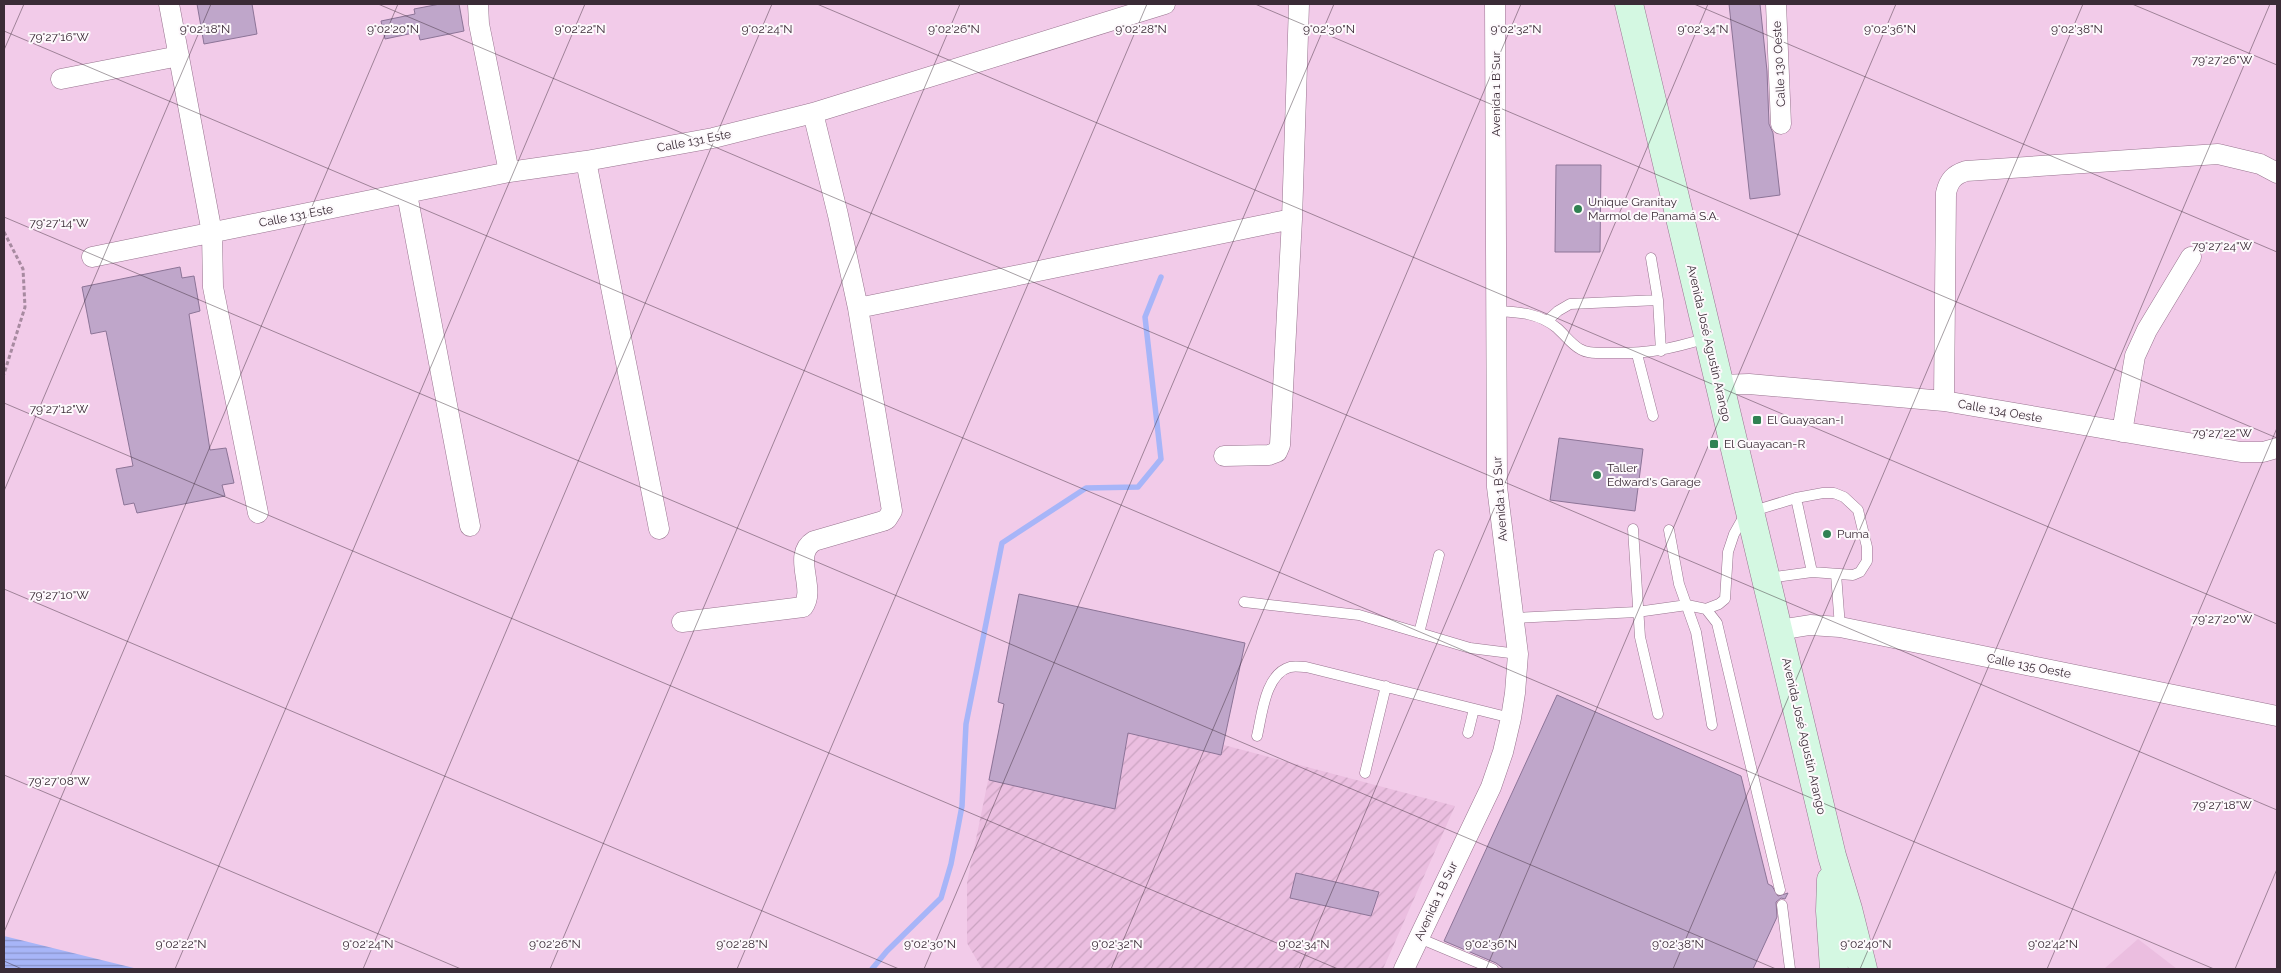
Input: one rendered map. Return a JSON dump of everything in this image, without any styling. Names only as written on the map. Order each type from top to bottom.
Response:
[{"type":"main road","name":"Avenida José Agustín Arango","points":[[1629,4],[1832,856],[1848,908],[1863,969]]},
{"type":"main road","name":"Avenida José Agustín Arango","points":[[1832,856],[1830,911],[1834,969]]},
{"type":"street","points":[[169,4],[212,233],[213,287],[258,513]]},
{"type":"street","points":[[478,4],[479,24],[509,172]]},
{"type":"street","name":"Calle 131 Este","points":[[92,257],[509,172],[586,161],[713,138],[813,113],[1165,4]]},
{"type":"street","points":[[1224,456],[1269,455],[1277,452],[1279,448],[1292,219],[1299,4]]},
{"type":"street","name":"Avenida 1 B Sur","points":[[1404,969],[1491,786],[1503,752],[1511,718],[1518,654],[1515,618],[1501,528],[1497,487],[1495,4]]},
{"type":"street","name":"Calle 130 Oeste","points":[[1776,4],[1782,124]]},
{"type":"street","points":[[61,79],[179,56]]},
{"type":"street","points":[[682,622],[803,607],[808,598],[804,558],[807,547],[814,541],[883,521],[890,516],[892,506],[858,308],[813,113]]},
{"type":"street","points":[[1944,401],[1946,193],[1952,178],[1966,171],[2218,154],[2260,164],[2277,173]]},
{"type":"street","points":[[586,161],[659,529]]},
{"type":"street","points":[[407,194],[470,526]]},
{"type":"street","points":[[858,308],[1292,219]]},
{"type":"street","points":[[2122,432],[2136,356],[2146,330],[2191,257]]},
{"type":"street","name":"Calle 134 Oeste","points":[[1720,385],[1749,384],[1944,401],[2241,452],[2263,452],[2277,448]]},
{"type":"street","name":"Calle 135 Oeste","points":[[1779,630],[1810,625],[1840,627],[2277,716]]},
{"type":"lane","points":[[1651,258],[1658,300],[1661,351]]},
{"type":"lane","points":[[1547,322],[1558,311],[1570,304],[1658,300]]},
{"type":"lane","points":[[1496,311],[1522,312],[1536,315],[1581,350],[1596,353],[1636,354],[1661,351],[1708,337]]},
{"type":"lane","points":[[1636,354],[1653,416]]},
{"type":"lane","points":[[1515,618],[1637,612],[1687,605],[1706,608],[1719,604],[1725,599],[1728,552],[1734,534],[1743,518],[1750,512],[1796,498],[1834,493],[1851,502],[1858,510],[1867,547],[1867,561],[1857,574],[1812,572],[1766,579]]},
{"type":"lane","points":[[1796,498],[1812,572]]},
{"type":"lane","points":[[1633,530],[1640,637],[1658,714]]},
{"type":"lane","points":[[1669,530],[1680,584],[1696,632],[1712,725]]},
{"type":"lane","points":[[1419,633],[1438,555]]},
{"type":"lane","points":[[1836,574],[1840,627]]},
{"type":"lane","points":[[1244,602],[1359,616],[1470,648],[1518,654]]},
{"type":"lane","points":[[1706,608],[1717,624],[1780,890]]},
{"type":"lane","points":[[1257,736],[1268,691],[1274,679],[1290,668],[1306,667],[1511,718]]},
{"type":"lane","points":[[1365,774],[1386,686]]},
{"type":"lane","points":[[1468,733],[1474,709]]},
{"type":"lane","points":[[1782,906],[1790,969]]},
{"type":"lane","points":[[1419,938],[1492,969]]},
{"type":"path","points":[[4,232],[22,269],[25,307],[4,374]]},
{"type":"shaded area","points":[[1007,688],[1455,806],[1383,969],[982,969],[967,943],[967,883]]},
{"type":"shaded area","points":[[2138,939],[2177,969],[2104,969]]},
{"type":"water","points":[[4,936],[138,969],[4,969]]},
{"type":"building","points":[[197,4],[252,4],[257,34],[204,44]]},
{"type":"building","points":[[440,4],[459,4],[464,31],[420,40],[418,32],[385,39],[381,21],[415,14],[414,9]]},
{"type":"building","points":[[1729,4],[1760,4],[1767,71],[1769,124],[1773,133],[1780,195],[1750,199]]},
{"type":"building","name":"Unique Granitay Marmol de Panamá S.A.","points":[[1556,165],[1601,165],[1600,252],[1555,252]]},
{"type":"building","points":[[180,267],[182,278],[194,276],[200,311],[189,314],[210,450],[226,448],[234,483],[222,485],[225,496],[137,513],[134,503],[124,505],[116,469],[133,466],[106,331],[91,334],[82,287]]},
{"type":"building","name":"Taller Edward's Garage","points":[[1559,438],[1643,449],[1635,511],[1550,500]]},
{"type":"building","points":[[1019,594],[1245,643],[1221,755],[1128,733],[1115,809],[989,780],[1004,704],[998,702]]},
{"type":"building","points":[[1557,695],[1741,776],[1768,884],[1772,886],[1778,896],[1788,893],[1785,899],[1781,898],[1776,902],[1777,917],[1753,969],[1504,969],[1496,963],[1444,941]]},
{"type":"building","points":[[1296,873],[1379,892],[1371,916],[1290,898]]},
{"type":"waterway","points":[[872,969],[887,951],[941,898],[951,864],[962,806],[966,724],[1002,543],[1086,488],[1138,487],[1161,459],[1145,317],[1161,277]]},
{"type":"place","name":"Unique Granitay Marmol de Panamá S.A.","points":[[1578,209]]},
{"type":"place","name":"El Guayacan-I","points":[[1757,420]]},
{"type":"place","name":"El Guayacan-R","points":[[1714,444]]},
{"type":"place","name":"Taller Edward's Garage","points":[[1597,475]]},
{"type":"place","name":"Puma","points":[[1827,534]]}]
